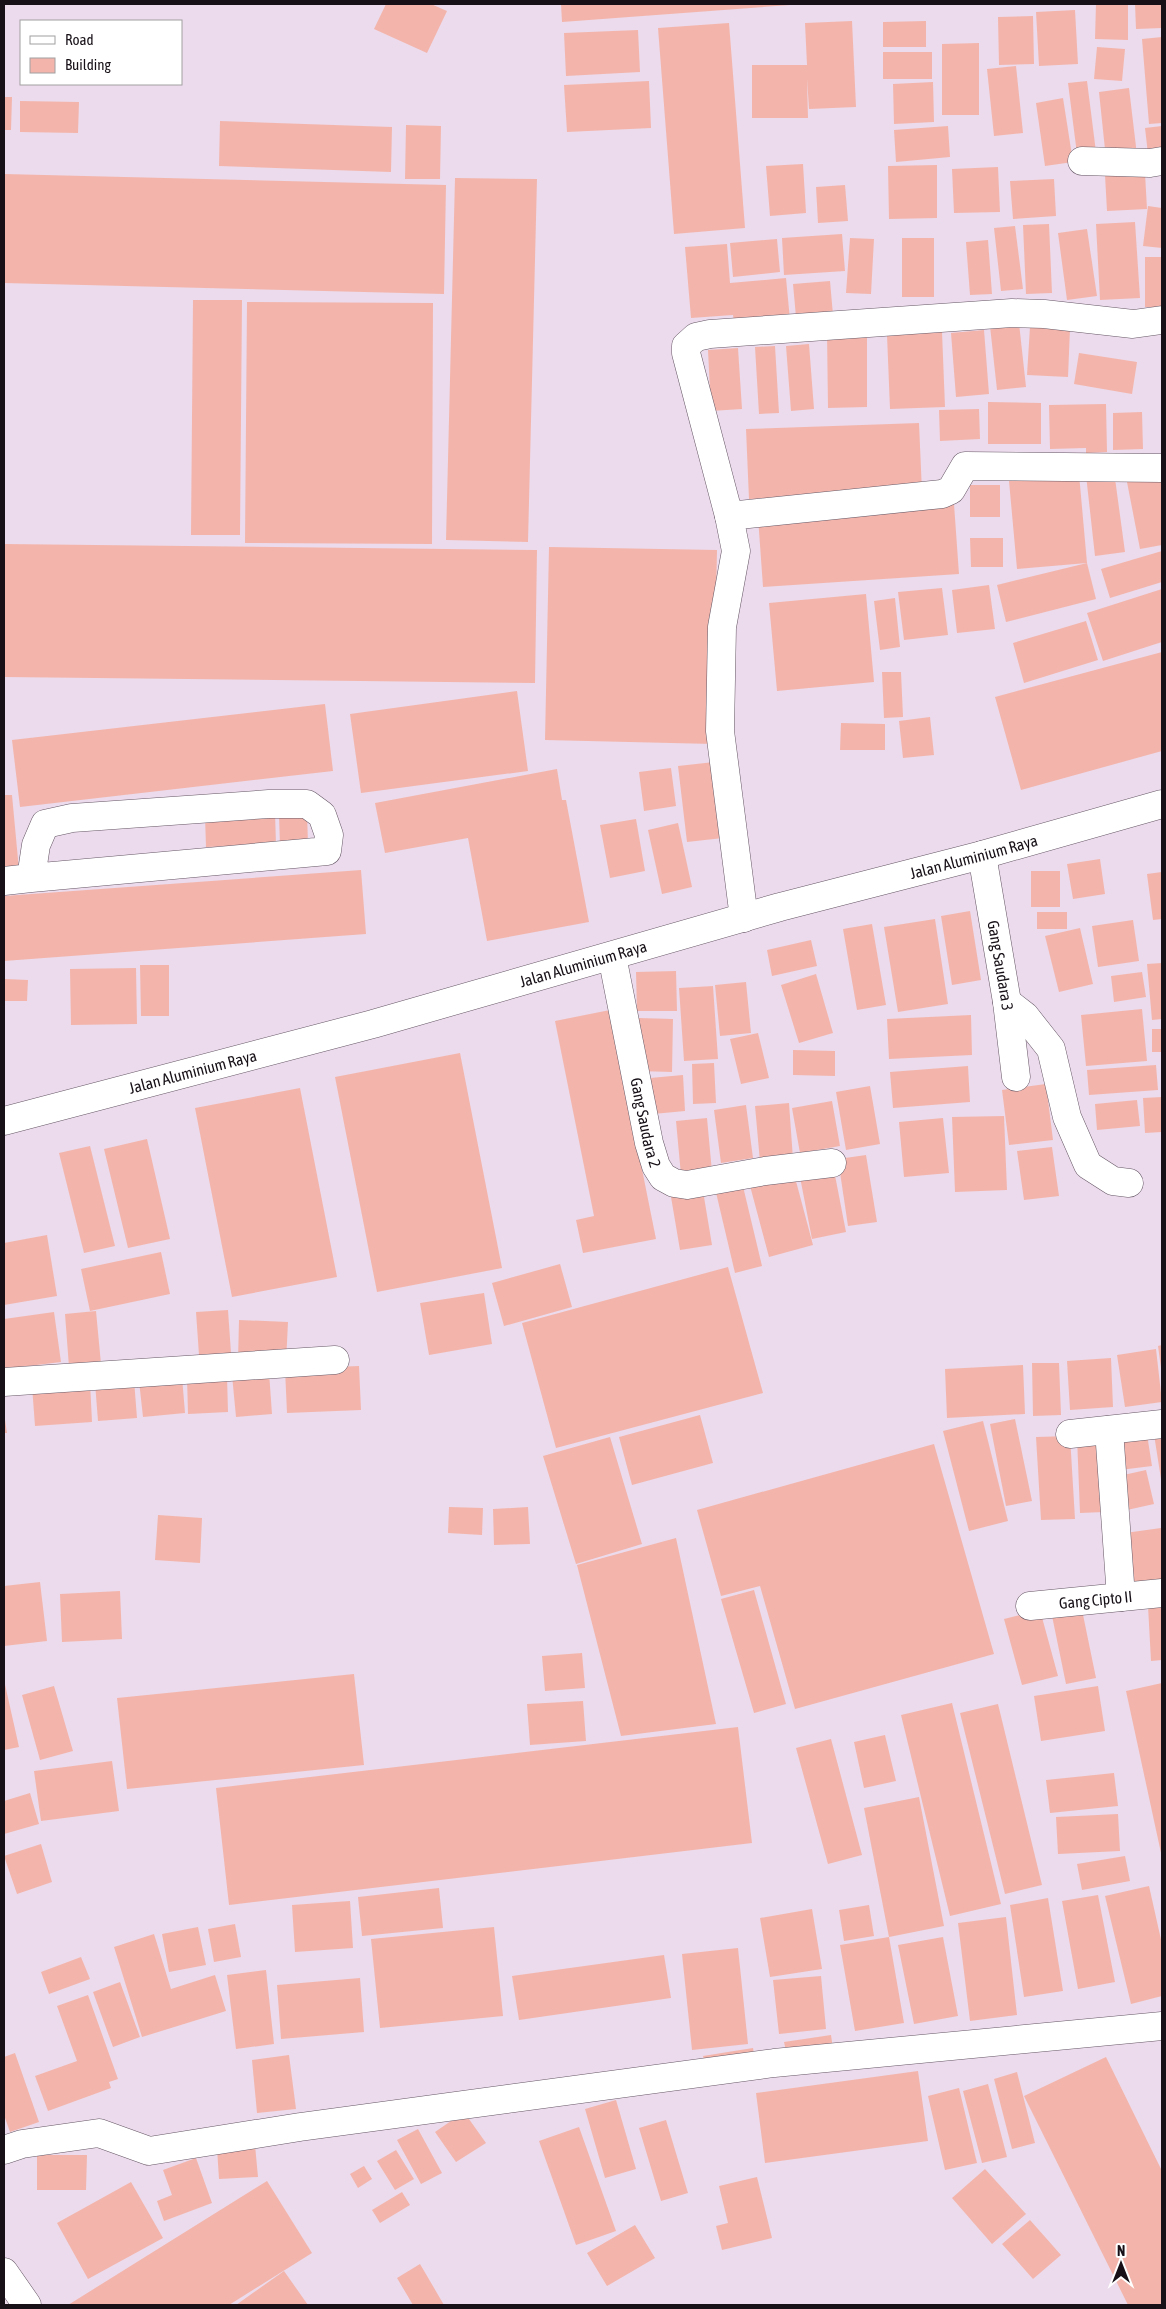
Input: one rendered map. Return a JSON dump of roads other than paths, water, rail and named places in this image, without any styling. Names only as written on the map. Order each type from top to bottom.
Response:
[{"type":"main road","points":[[1082,161],[1150,163],[1162,161]]},
{"type":"main road","points":[[744,918],[720,731],[722,627],[736,551],[729,516],[686,353],[686,346],[696,337],[739,331],[1012,313],[1044,314],[1133,324],[1162,320]]},
{"type":"main road","points":[[729,516],[942,494],[951,490],[965,466],[1162,468]]},
{"type":"main road","points":[[4,881],[327,851],[329,835],[322,815],[306,804],[269,804],[72,818],[45,824],[36,845],[31,878]]},
{"type":"main road","name":"Jalan Aluminium Raya","points":[[4,1121],[373,1024],[744,918],[982,855],[1162,804]]},
{"type":"main road","name":"Gang Saudara 3","points":[[982,855],[1007,1002],[1016,1077]]},
{"type":"main road","name":"Gang Saudara 2","points":[[612,956],[649,1143],[656,1166],[663,1177],[674,1184],[687,1185],[765,1171],[832,1163]]},
{"type":"main road","points":[[1007,1002],[1025,1016],[1050,1049],[1067,1117],[1088,1165],[1114,1181],[1129,1184]]},
{"type":"main road","points":[[4,1382],[335,1360]]},
{"type":"main road","points":[[1070,1434],[1162,1424]]},
{"type":"main road","points":[[1109,1430],[1121,1597]]},
{"type":"main road","name":"Gang Cipto II","points":[[1030,1606],[1162,1593]]},
{"type":"main road","points":[[4,2150],[22,2144],[99,2133],[149,2151],[300,2127],[774,2064],[1162,2026]]},
{"type":"main road","points":[[4,2272],[27,2305]]}]
